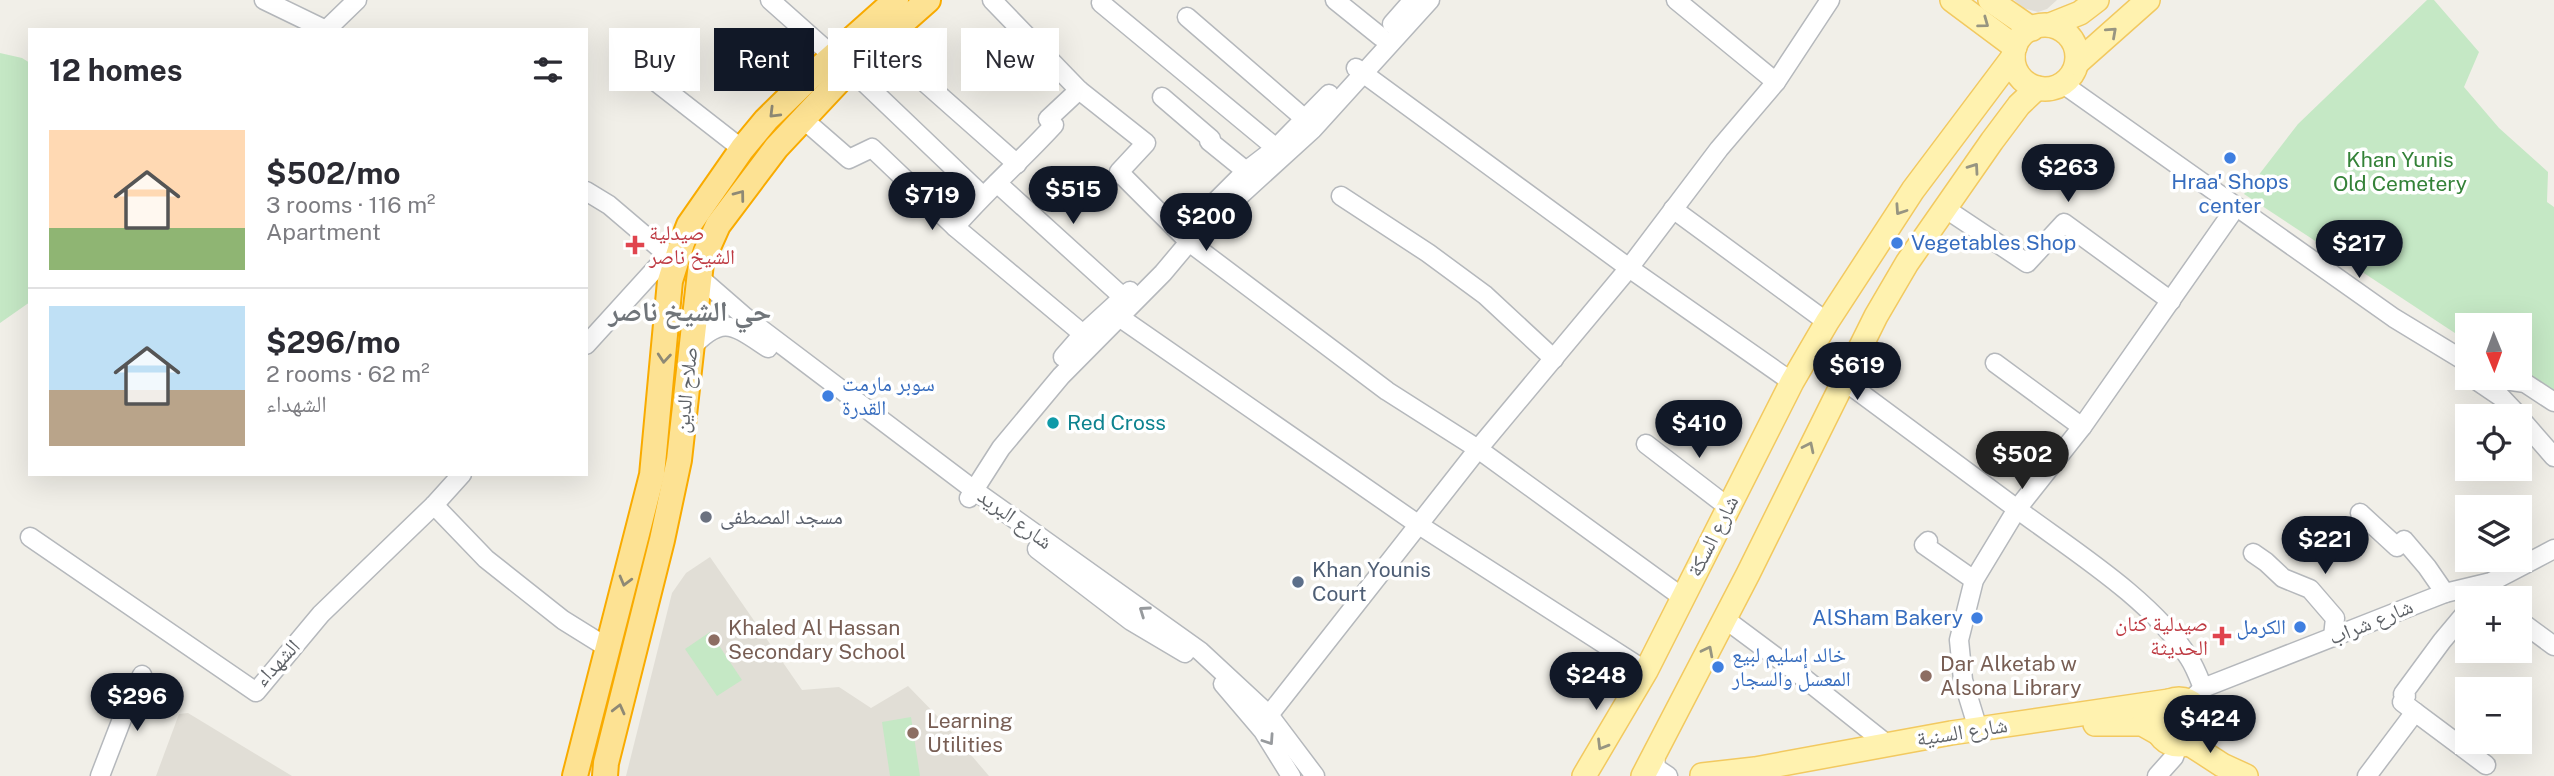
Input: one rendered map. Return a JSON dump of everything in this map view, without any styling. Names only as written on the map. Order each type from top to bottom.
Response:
[{"type":"highway","name":"صلاح الدين","points":[[871,28],[895,0]]},
{"type":"highway","name":"صلاح الدين","points":[[895,28],[928,0]]},
{"type":"highway","name":"صلاح الدين","points":[[576,776],[652,475],[671,259],[689,225],[742,149],[766,120],[828,73]]},
{"type":"highway","name":"صلاح الدين","points":[[607,774],[679,460],[701,263],[718,225],[803,119],[828,82]]},
{"type":"highway","points":[[615,617],[641,621]]},
{"type":"main road","points":[[1952,0],[2014,52]]},
{"type":"main road","points":[[1990,0],[2041,27],[2067,34],[2074,42],[2077,63]]},
{"type":"main road","points":[[2097,0],[2080,13],[2020,37],[2014,52],[2015,67],[2027,84],[2048,89],[2063,84],[2073,73],[2077,63],[2148,0]]},
{"type":"main road","name":"شارع السكة","points":[[1584,776],[1646,671],[1792,382],[1827,322],[1913,190],[2014,52]]},
{"type":"main road","points":[[1643,776],[1725,619],[1843,380],[1907,262],[2019,105],[2037,88]]},
{"type":"main road","points":[[2187,697],[2200,712],[2202,726],[2199,734],[2175,740],[2156,717],[2163,705],[2187,697]]},
{"type":"main road","name":"شارع السنية","points":[[1701,775],[1755,769],[1979,729],[2187,697]]},
{"type":"main road","name":"شارع السنية","points":[[1778,776],[2066,724],[2126,723],[2142,724],[2246,776]]},
{"type":"street","points":[[264,0],[322,28]]},
{"type":"street","points":[[328,28],[357,0]]},
{"type":"street","points":[[770,0],[828,51]]},
{"type":"street","points":[[992,0],[1079,90],[1146,143],[1119,172],[1185,239],[1387,391],[1478,449],[1682,597]]},
{"type":"street","points":[[1335,0],[1381,37]]},
{"type":"street","points":[[967,490],[1019,409],[1083,334],[1115,314],[1124,298],[1185,239],[1313,129],[1359,71],[1381,37],[1413,0]]},
{"type":"street","points":[[967,490],[1060,376],[1246,171],[1276,148],[1359,71],[1430,0]]},
{"type":"street","points":[[1676,0],[1776,82]]},
{"type":"street","points":[[1269,715],[1478,449],[1629,268],[1719,149],[1776,82],[1830,0]]},
{"type":"street","points":[[1101,3],[1276,148]]},
{"type":"street","points":[[1187,17],[1305,119]]},
{"type":"street","points":[[1359,71],[1629,268],[1792,382]]},
{"type":"street","points":[[2063,84],[2233,212],[2455,365]]},
{"type":"street","points":[[954,227],[982,195],[1017,164],[1054,124],[1048,119],[1079,90]]},
{"type":"street","points":[[668,91],[742,149]]},
{"type":"street","points":[[871,91],[982,195]]},
{"type":"street","points":[[934,91],[1017,164]]},
{"type":"street","points":[[1162,97],[1246,171]]},
{"type":"street","points":[[803,119],[849,159],[872,149],[954,227],[1083,334]]},
{"type":"street","points":[[997,183],[1124,298]]},
{"type":"street","points":[[588,192],[609,205],[671,259],[588,343]]},
{"type":"street","points":[[1341,196],[1485,295],[1554,359]]},
{"type":"street","points":[[1673,209],[1827,322]]},
{"type":"street","points":[[1946,209],[2027,263],[2064,223],[2171,301]]},
{"type":"street","points":[[1979,729],[1963,680],[1959,640],[1975,580],[2017,509],[2082,427],[2233,212]]},
{"type":"street","points":[[2233,212],[2455,355]]},
{"type":"street","name":"شارع البريد","points":[[699,277],[745,317],[1130,621],[1184,653],[1220,680],[1263,731],[1291,776]]},
{"type":"street","points":[[1115,314],[1419,524],[1646,671]]},
{"type":"street","name":"شارع البريد","points":[[691,348],[705,333],[715,328],[730,326],[800,368],[967,490],[1200,651],[1269,715],[1315,776]]},
{"type":"street","points":[[1995,363],[2082,427]]},
{"type":"street","points":[[1843,380],[2135,599],[2171,635],[2189,659],[2187,697]]},
{"type":"street","points":[[2532,388],[2554,402]]},
{"type":"street","points":[[2491,390],[2507,404]]},
{"type":"street","points":[[2532,432],[2554,457]]},
{"type":"street","points":[[1646,444],[1728,507]]},
{"type":"street","name":"الشهداء","points":[[30,537],[256,692],[321,614],[460,476]]},
{"type":"street","points":[[433,505],[486,559],[563,620],[608,648]]},
{"type":"street","points":[[2360,513],[2397,547],[2404,540],[2445,593]]},
{"type":"street","points":[[1927,541],[1924,545],[1975,580]]},
{"type":"street","name":"شارع شراب","points":[[2496,586],[2554,549]]},
{"type":"street","points":[[2253,553],[2283,578],[2310,589],[2335,618],[2333,637]]},
{"type":"street","name":"شارع شراب","points":[[2187,697],[2445,593],[2455,593]]},
{"type":"street","points":[[1725,619],[1888,745]]},
{"type":"street","points":[[2455,626],[2403,694],[2406,696],[2402,702],[2486,765]]},
{"type":"street","points":[[2532,630],[2554,646]]},
{"type":"street","points":[[100,776],[142,676]]},
{"type":"street","points":[[2367,776],[2415,712]]},
{"type":"street","points":[[2157,776],[2174,757],[2175,740]]},
{"type":"street","points":[[1656,753],[1656,768],[1668,776]]},
{"type":"shaded area","points":[[2014,0],[2057,0],[2047,9],[2038,12],[2023,8]]},
{"type":"shaded area","name":"Khaled Al Hassan Secondary School","points":[[710,557],[802,690],[839,687],[871,708],[908,686],[989,776],[626,776],[672,593],[686,573]]},
{"type":"shaded area","points":[[188,713],[292,776],[156,776],[179,714]]},
{"type":"green space","name":"Khan Yunis Old Cemetery","points":[[2427,0],[2434,0],[2479,52],[2464,87],[2499,128],[2548,172],[2547,202],[2554,207],[2554,398],[2532,384],[2532,313],[2455,313],[2455,333],[2244,194],[2298,124]]},
{"type":"green space","points":[[0,53],[28,62],[28,303],[0,323]]},
{"type":"green space","points":[[710,632],[742,680],[717,696],[685,649]]},
{"type":"green space","points":[[911,717],[920,776],[890,776],[882,722]]},
{"type":"place","name":"Hraa' Shops center","points":[[2230,158]]},
{"type":"place","name":"Vegetables Shop","points":[[1897,243]]},
{"type":"place","name":"صيدلية الشيخ ناصر","points":[[635,245]]},
{"type":"place","name":"سوبر مارمت القدرة","points":[[828,396]]},
{"type":"place","name":"Red Cross","points":[[1053,423]]},
{"type":"place","name":"مسجد المصطفى","points":[[706,517]]},
{"type":"place","name":"Khan Younis Court","points":[[1298,582]]},
{"type":"place","name":"AlSham Bakery","points":[[1977,618]]},
{"type":"place","name":"الكرمل","points":[[2300,627]]},
{"type":"place","name":"صيدلية كنان الحديثة","points":[[2222,636]]},
{"type":"place","name":"Khaled Al Hassan Secondary School","points":[[714,640]]},
{"type":"place","name":"خالد إسليم لبيع المعسل والسجار","points":[[1718,667]]},
{"type":"place","name":"Dar Alketab w Alsona Library","points":[[1926,676]]},
{"type":"place","name":"Learning Utilities","points":[[913,733]]},
{"type":"district","name":"حي الشيخ ناصر","points":[[690,311]]}]
